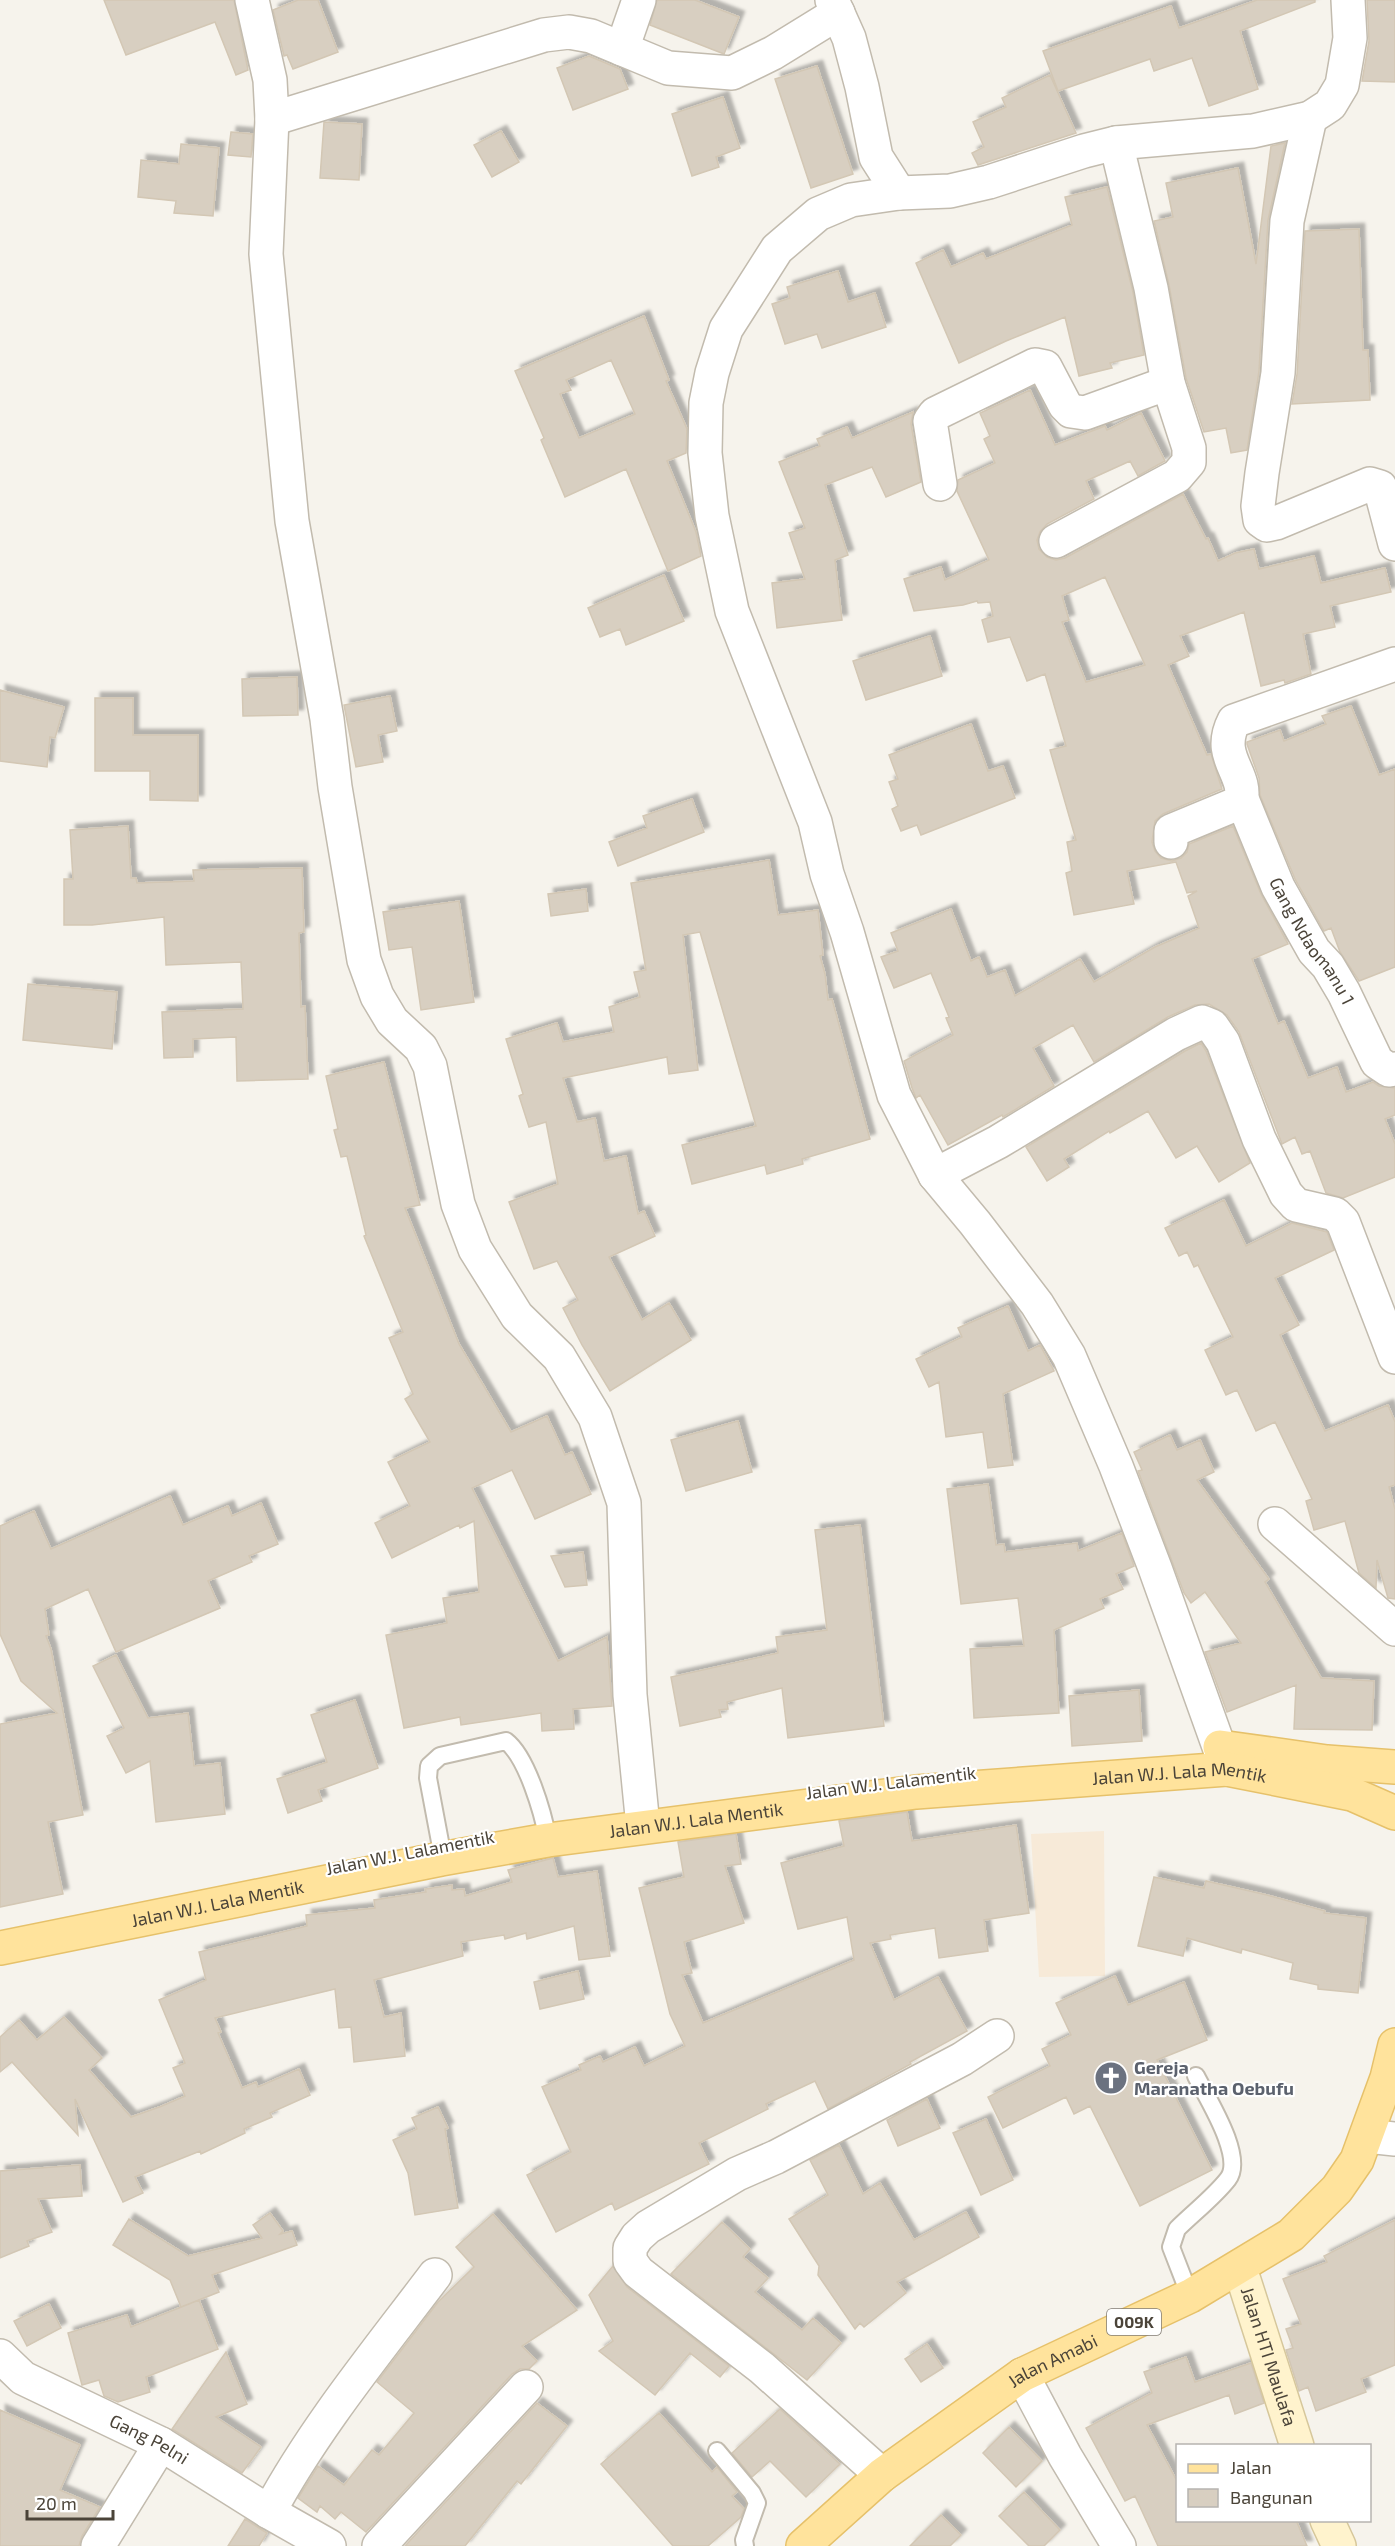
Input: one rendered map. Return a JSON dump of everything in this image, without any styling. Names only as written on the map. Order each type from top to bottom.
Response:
[{"type":"main road","name":"Jalan W.J. Lalamentik","points":[[547,1835],[642,1816],[878,1783],[1223,1758],[1395,1767]]},
{"type":"main road","name":"Jalan W.J. Lala Mentik","points":[[0,1948],[441,1853],[547,1835],[1223,1758],[1352,1794],[1395,1813]]},
{"type":"main road","points":[[1395,1787],[1395,1808]]},
{"type":"main road","name":"Jalan W.J. Lalamentik","points":[[0,1931],[441,1853]]},
{"type":"main road","name":"Jalan Amabi","points":[[803,2546],[882,2475],[1022,2375],[1190,2295],[1240,2268],[1291,2235],[1337,2189],[1357,2160],[1381,2137],[1388,2078],[1395,2045]]},
{"type":"street","points":[[252,0],[270,80],[272,119],[266,254],[292,521],[327,718],[335,787],[364,960],[377,996],[392,1021],[421,1048],[430,1066],[458,1204],[475,1249],[518,1316],[559,1357],[595,1417],[609,1453],[624,1503],[630,1695],[642,1816]]},
{"type":"street","points":[[622,49],[639,0]]},
{"type":"street","points":[[1223,1758],[1116,1466],[1069,1356],[1037,1304],[975,1222],[935,1175],[894,1095],[847,932],[827,874],[815,822],[732,610],[712,516],[705,453],[706,403],[712,373],[726,329],[777,249],[818,214],[851,200],[899,193],[950,191],[979,185],[1116,143],[1253,131],[1310,118],[1330,105],[1342,85],[1350,38],[1348,0]]},
{"type":"street","points":[[272,119],[544,35],[569,32],[591,36],[668,68],[732,73],[773,53],[835,6],[849,38],[862,87],[876,157],[899,193]]},
{"type":"street","points":[[1310,118],[1287,221],[1278,374],[1262,473],[1260,520],[1267,525],[1276,524],[1370,484],[1376,484],[1380,488],[1395,544]]},
{"type":"street","points":[[1056,541],[1177,476],[1188,462],[1189,448],[1168,383],[1151,288],[1116,143]]},
{"type":"street","points":[[940,484],[930,421],[935,414],[1035,365],[1045,367],[1065,405],[1071,411],[1085,413],[1168,383]]},
{"type":"street","name":"Gang Ndaomanu 1","points":[[1395,664],[1234,721],[1228,733],[1227,747],[1242,790],[1242,799],[1270,873],[1314,951],[1328,966],[1344,993],[1377,1062],[1389,1070],[1395,1069]]},
{"type":"street","points":[[1171,842],[1171,831],[1238,804],[1242,799]]},
{"type":"street","points":[[935,1175],[998,1142],[1176,1034],[1202,1022],[1212,1026],[1223,1042],[1259,1139],[1286,1194],[1296,1205],[1335,1214],[1343,1222],[1395,1357]]},
{"type":"street","points":[[1275,1524],[1395,1629]]},
{"type":"street","points":[[882,2475],[762,2368],[638,2272],[630,2261],[630,2248],[637,2237],[648,2228],[691,2200],[962,2059],[998,2036]]},
{"type":"street","name":"Jalan HTI Maulafa","points":[[1240,2268],[1297,2444]]},
{"type":"street","points":[[269,2512],[307,2447],[435,2275]]},
{"type":"street","name":"Gang Pelni","points":[[0,2356],[23,2378],[161,2444],[269,2512],[329,2546]]},
{"type":"street","points":[[1022,2375],[1065,2456],[1119,2546]]},
{"type":"street","points":[[380,2546],[526,2387]]},
{"type":"street","points":[[98,2546],[161,2444]]},
{"type":"street","points":[[1328,2522],[1339,2546]]},
{"type":"lane","points":[[441,1853],[428,1778],[429,1766],[440,1756],[496,1742],[506,1741],[514,1747],[531,1784],[547,1835]]},
{"type":"lane","points":[[1190,2295],[1171,2247],[1173,2238],[1177,2229],[1229,2178],[1232,2164],[1231,2147],[1196,2076]]},
{"type":"lane","points":[[717,2451],[752,2493],[757,2503],[744,2540],[745,2546]]},
{"type":"shaded area","points":[[1104,1831],[1105,1976],[1039,1977],[1031,1834]]},
{"type":"building","points":[[104,0],[234,0],[248,70],[236,75],[215,22],[126,55]]},
{"type":"building","points":[[298,0],[318,0],[338,52],[293,69],[287,55],[284,56],[273,10]]},
{"type":"building","points":[[657,0],[695,0],[739,17],[724,54],[650,25]]},
{"type":"building","points":[[1257,0],[1315,0],[1315,2],[1240,31],[1258,89],[1209,106],[1192,58],[1154,71],[1150,59],[1058,91],[1043,51],[1171,6],[1179,28]]},
{"type":"building","points":[[1367,0],[1395,0],[1395,82],[1362,81],[1369,41]]},
{"type":"building","points":[[589,56],[620,69],[628,89],[573,110],[557,68]]},
{"type":"building","points":[[817,66],[853,174],[811,188],[775,79]]},
{"type":"building","points":[[1050,75],[1076,133],[978,165],[972,153],[984,147],[973,122],[1006,107],[1002,98]]},
{"type":"building","points":[[723,97],[740,148],[716,157],[719,167],[692,176],[672,114]]},
{"type":"building","points":[[324,122],[362,124],[359,180],[320,178]]},
{"type":"building","points":[[501,131],[519,162],[492,177],[474,145]]},
{"type":"building","points":[[231,132],[253,134],[251,157],[228,155]]},
{"type":"building","points":[[1285,143],[1268,220],[1259,371],[1247,450],[1231,453],[1226,428],[1204,432],[1186,378],[1169,285],[1154,221],[1173,217],[1166,183],[1238,168],[1256,264],[1271,146]]},
{"type":"building","points":[[181,144],[219,148],[213,216],[174,213],[176,201],[138,197],[141,160],[179,164]]},
{"type":"building","points":[[1107,187],[1133,292],[1144,355],[1110,363],[1112,368],[1079,376],[1065,317],[959,363],[916,263],[943,250],[951,267],[983,253],[986,259],[1072,225],[1065,197]]},
{"type":"building","points":[[1359,229],[1363,350],[1368,350],[1370,400],[1292,404],[1297,374],[1305,231]]},
{"type":"building","points":[[838,271],[848,302],[875,293],[886,327],[822,348],[817,334],[785,344],[772,304],[790,298],[787,287]]},
{"type":"building","points":[[644,316],[669,380],[666,381],[687,429],[686,453],[667,461],[696,532],[701,556],[668,571],[626,469],[565,497],[541,440],[544,438],[515,371]],"holes":[[[611,360],[635,414],[579,438],[560,394],[571,390],[566,380]]]},
{"type":"building","points":[[1030,390],[1055,445],[1105,426],[1107,430],[1141,413],[1165,461],[1138,476],[1130,461],[1086,481],[1094,499],[1047,524],[1040,532],[1037,540],[1039,549],[1047,557],[1056,560],[1065,558],[1183,494],[1218,561],[1235,553],[1254,549],[1259,569],[1314,556],[1321,583],[1385,568],[1391,592],[1330,606],[1335,627],[1303,634],[1311,674],[1285,683],[1284,680],[1261,686],[1244,612],[1180,636],[1189,656],[1168,665],[1207,755],[1211,754],[1222,789],[1163,814],[1155,821],[1152,842],[1161,858],[1172,861],[1181,858],[1187,852],[1189,844],[1233,826],[1261,894],[1288,944],[1252,959],[1278,1024],[1284,1021],[1308,1078],[1337,1067],[1346,1092],[1373,1082],[1379,1086],[1395,1088],[1395,1115],[1385,1119],[1395,1144],[1395,1177],[1343,1198],[1326,1193],[1310,1151],[1302,1154],[1295,1137],[1282,1144],[1239,1032],[1227,1015],[1209,1004],[1195,1005],[1168,1017],[1094,1062],[1073,1025],[1033,1048],[1054,1086],[1003,1117],[1002,1115],[948,1145],[920,1095],[916,1098],[904,1061],[953,1035],[946,1018],[949,1017],[931,973],[894,988],[881,957],[898,951],[891,933],[951,909],[971,961],[979,957],[987,977],[1005,970],[1015,996],[1080,959],[1094,982],[1155,947],[1199,928],[1188,896],[1197,891],[1187,893],[1176,862],[1127,871],[1134,904],[1074,915],[1066,873],[1072,871],[1067,842],[1076,840],[1050,750],[1066,746],[1045,674],[1027,681],[1010,637],[988,642],[982,620],[993,616],[990,602],[978,603],[977,601],[914,611],[904,579],[941,567],[945,580],[989,560],[957,491],[958,480],[995,463],[984,439],[990,436],[980,413]],"holes":[[[1105,577],[1145,665],[1086,682],[1062,622],[1069,620],[1062,596]]]},
{"type":"building","points":[[913,412],[911,424],[921,482],[886,497],[872,467],[825,485],[848,555],[835,560],[842,620],[777,628],[772,583],[805,579],[789,533],[805,528],[779,462],[820,446],[817,439],[847,427],[852,438]]},
{"type":"building","points":[[664,575],[684,621],[626,645],[620,629],[600,637],[588,608]]},
{"type":"building","points":[[930,636],[942,676],[866,700],[853,661]]},
{"type":"building","points":[[297,677],[298,715],[243,716],[242,679]]},
{"type":"building","points":[[0,690],[64,707],[55,738],[50,737],[47,767],[0,761]]},
{"type":"building","points":[[390,696],[397,731],[378,735],[383,762],[356,767],[344,705]]},
{"type":"building","points":[[95,698],[133,698],[133,735],[198,735],[198,801],[150,800],[150,771],[95,771]]},
{"type":"building","points":[[1351,706],[1379,775],[1395,769],[1395,967],[1359,981],[1340,952],[1331,928],[1324,931],[1295,879],[1260,795],[1259,778],[1247,744],[1247,742],[1280,730],[1284,741],[1326,724],[1322,716]]},
{"type":"building","points":[[971,724],[988,771],[1003,766],[1015,798],[921,835],[917,825],[901,831],[892,809],[898,806],[889,782],[898,779],[889,755]]},
{"type":"building","points":[[692,799],[704,832],[618,866],[609,842],[647,828],[643,816]]},
{"type":"building","points":[[128,826],[131,878],[136,878],[137,883],[194,881],[193,870],[302,868],[304,932],[299,933],[301,1007],[305,1006],[308,1079],[237,1081],[236,1037],[193,1039],[193,1057],[164,1058],[162,1012],[243,1009],[241,962],[166,965],[164,917],[92,925],[64,925],[64,879],[73,879],[70,830]]},
{"type":"building","points":[[769,860],[778,915],[818,910],[823,955],[820,956],[828,1000],[832,999],[870,1139],[802,1159],[803,1164],[767,1174],[765,1165],[692,1184],[682,1145],[756,1126],[700,932],[683,935],[698,1070],[669,1074],[667,1057],[563,1078],[577,1122],[595,1118],[604,1161],[626,1156],[638,1214],[644,1211],[655,1236],[609,1257],[642,1320],[669,1303],[691,1340],[610,1391],[563,1308],[578,1300],[557,1261],[534,1269],[509,1202],[558,1184],[546,1122],[529,1127],[519,1096],[523,1094],[506,1039],[557,1023],[563,1042],[614,1032],[609,1007],[640,997],[634,972],[646,970],[631,883]]},
{"type":"building","points":[[586,889],[588,911],[551,916],[548,894]]},
{"type":"building","points":[[459,901],[474,1002],[421,1010],[412,947],[389,950],[383,912]]},
{"type":"building","points":[[28,984],[117,992],[112,1049],[23,1040]]},
{"type":"building","points":[[1201,1043],[1250,1163],[1219,1182],[1197,1146],[1176,1158],[1148,1111],[1110,1133],[1109,1131],[1064,1159],[1069,1167],[1047,1181],[1026,1147]]},
{"type":"building","points":[[384,1062],[420,1205],[405,1208],[459,1344],[511,1432],[547,1416],[565,1455],[572,1452],[591,1494],[535,1519],[512,1470],[472,1488],[558,1661],[607,1637],[612,1706],[573,1709],[574,1729],[542,1731],[541,1713],[461,1725],[460,1717],[404,1728],[386,1635],[447,1623],[443,1598],[479,1592],[474,1521],[460,1528],[459,1525],[392,1558],[375,1523],[410,1506],[388,1462],[430,1442],[405,1399],[413,1394],[389,1338],[403,1332],[364,1236],[366,1235],[347,1156],[341,1157],[334,1130],[338,1129],[326,1076]]},
{"type":"building","points":[[1224,1200],[1246,1246],[1292,1223],[1327,1232],[1334,1250],[1275,1278],[1299,1325],[1280,1335],[1325,1431],[1388,1405],[1395,1422],[1395,1485],[1389,1487],[1395,1509],[1395,1599],[1388,1598],[1377,1560],[1376,1588],[1359,1573],[1345,1521],[1314,1530],[1306,1501],[1312,1499],[1275,1422],[1256,1431],[1237,1390],[1226,1395],[1205,1350],[1233,1337],[1198,1265],[1194,1267],[1187,1252],[1179,1256],[1165,1228]]},
{"type":"building","points":[[1008,1306],[1028,1351],[1040,1345],[1054,1371],[1003,1394],[1013,1465],[988,1468],[983,1432],[946,1437],[939,1382],[929,1387],[916,1359],[962,1337],[958,1328]]},
{"type":"building","points":[[738,1421],[752,1472],[686,1491],[671,1440]]},
{"type":"building","points":[[1170,1435],[1177,1450],[1200,1440],[1214,1472],[1197,1480],[1269,1579],[1265,1582],[1321,1678],[1374,1681],[1372,1730],[1294,1729],[1296,1685],[1227,1712],[1205,1652],[1241,1643],[1205,1592],[1191,1603],[1184,1593],[1138,1471],[1142,1470],[1134,1452]]},
{"type":"building","points":[[988,1484],[996,1545],[1004,1544],[1005,1552],[1077,1543],[1078,1551],[1122,1533],[1134,1566],[1116,1574],[1123,1589],[1100,1599],[1104,1608],[1054,1630],[1059,1713],[974,1718],[970,1649],[1024,1646],[1018,1598],[961,1604],[947,1489]]},
{"type":"building","points":[[170,1496],[183,1525],[228,1506],[232,1516],[261,1503],[278,1544],[249,1556],[252,1562],[208,1581],[220,1608],[116,1652],[88,1589],[45,1609],[49,1635],[46,1636],[51,1649],[83,1815],[48,1822],[63,1894],[0,1907],[0,1724],[57,1713],[21,1681],[0,1634],[0,1526],[34,1511],[51,1549]]},
{"type":"building","points":[[860,1525],[884,1726],[788,1738],[782,1688],[727,1702],[728,1709],[719,1710],[721,1717],[680,1726],[671,1677],[778,1653],[776,1637],[827,1630],[815,1530]]},
{"type":"building","points":[[583,1552],[587,1585],[565,1587],[551,1556]]},
{"type":"building","points":[[116,1655],[148,1718],[188,1713],[194,1766],[220,1763],[225,1814],[156,1822],[150,1761],[126,1773],[107,1736],[124,1728],[93,1666]]},
{"type":"building","points":[[1139,1690],[1142,1741],[1072,1746],[1069,1696]]},
{"type":"building","points":[[355,1700],[378,1768],[318,1790],[322,1801],[288,1813],[277,1779],[327,1762],[311,1715]]},
{"type":"building","points":[[907,1812],[912,1841],[1016,1825],[1029,1913],[984,1920],[988,1951],[939,1958],[935,1928],[890,1935],[891,1939],[870,1943],[894,2000],[938,1977],[967,2031],[828,2109],[815,2081],[766,2104],[768,2109],[699,2143],[709,2164],[615,2210],[612,2203],[556,2232],[527,2175],[571,2152],[542,2087],[581,2070],[579,2065],[600,2056],[603,2062],[635,2047],[644,2066],[685,2046],[670,2014],[639,1888],[684,1877],[678,1842],[736,1834],[741,1864],[725,1866],[744,1923],[684,1942],[692,1973],[682,1975],[703,2023],[854,1960],[847,1917],[798,1929],[781,1863],[844,1846],[839,1821]]},
{"type":"building","points":[[553,1858],[558,1877],[597,1871],[610,1956],[579,1960],[574,1926],[527,1939],[526,1933],[505,1939],[504,1935],[461,1942],[463,1956],[374,1980],[384,2017],[401,2013],[405,2056],[354,2062],[351,2027],[339,2028],[335,1989],[215,2018],[221,2032],[218,2033],[242,2088],[256,2082],[258,2087],[299,2069],[310,2095],[270,2113],[272,2117],[244,2129],[245,2133],[201,2154],[200,2151],[135,2177],[143,2193],[123,2202],[75,2099],[78,2135],[12,2062],[0,2072],[0,2037],[19,2020],[37,2040],[64,2017],[102,2058],[89,2070],[131,2117],[162,2106],[185,2096],[173,2068],[185,2063],[159,2000],[206,1980],[199,1952],[307,1926],[306,1915],[375,1908],[374,1900],[426,1892],[425,1889],[452,1885],[452,1890],[464,1889],[465,1896],[512,1882],[508,1870]]},
{"type":"building","points":[[1154,1877],[1204,1888],[1206,1881],[1267,1895],[1325,1911],[1324,1913],[1366,1918],[1358,1993],[1318,1989],[1318,1985],[1290,1979],[1293,1963],[1242,1949],[1241,1953],[1187,1938],[1183,1956],[1138,1946]]},
{"type":"building","points":[[578,1971],[584,1999],[540,2009],[534,1982]]},
{"type":"building","name":"Gereja Maranatha Oebufu","points":[[1115,1976],[1128,2005],[1184,1982],[1207,2040],[1157,2060],[1212,2170],[1140,2206],[1090,2106],[1074,2114],[1066,2097],[1003,2128],[988,2097],[1050,2066],[1042,2049],[1071,2035],[1056,2003]]},
{"type":"building","points":[[927,2099],[940,2128],[898,2146],[887,2120]]},
{"type":"building","points":[[438,2107],[448,2128],[445,2129],[458,2208],[415,2215],[408,2173],[393,2140],[417,2129],[412,2118]]},
{"type":"building","points":[[986,2119],[1013,2180],[981,2195],[953,2133]]},
{"type":"building","points":[[839,2145],[863,2194],[880,2183],[914,2240],[966,2212],[979,2237],[897,2282],[906,2293],[864,2327],[860,2323],[855,2329],[818,2275],[819,2266],[789,2219],[828,2195],[810,2160]]},
{"type":"building","points":[[80,2165],[82,2196],[38,2199],[52,2232],[27,2241],[29,2246],[0,2258],[0,2171]]},
{"type":"building","points":[[270,2213],[283,2231],[280,2234],[292,2231],[297,2245],[212,2275],[219,2292],[181,2307],[170,2280],[113,2245],[129,2219],[188,2256],[262,2238],[253,2225]]},
{"type":"building","points":[[493,2214],[577,2310],[522,2346],[537,2361],[529,2369],[520,2369],[512,2374],[366,2532],[341,2512],[335,2519],[320,2506],[317,2512],[298,2498],[318,2466],[344,2485],[372,2450],[379,2455],[414,2413],[377,2382],[438,2302],[474,2267],[456,2247]]},
{"type":"building","points":[[1395,2220],[1395,2365],[1361,2379],[1366,2392],[1316,2411],[1308,2387],[1299,2391],[1286,2350],[1293,2348],[1286,2329],[1301,2324],[1283,2279],[1327,2262],[1324,2256]]},
{"type":"building","points":[[722,2222],[750,2249],[743,2257],[768,2278],[755,2292],[802,2330],[813,2318],[841,2343],[807,2380],[671,2274]]},
{"type":"building","points":[[613,2266],[627,2287],[729,2366],[720,2377],[690,2353],[655,2395],[599,2351],[613,2341],[589,2295]]},
{"type":"building","points":[[199,2300],[218,2349],[146,2377],[150,2392],[118,2402],[104,2396],[99,2380],[82,2385],[68,2333],[127,2315],[131,2327]]},
{"type":"building","points":[[49,2304],[61,2328],[27,2346],[14,2321]]},
{"type":"building","points":[[927,2344],[943,2368],[921,2382],[905,2359]]},
{"type":"building","points":[[226,2352],[247,2404],[216,2417],[261,2447],[242,2473],[172,2429]]},
{"type":"building","points":[[1186,2357],[1195,2382],[1251,2363],[1264,2403],[1235,2414],[1229,2395],[1147,2425],[1176,2479],[1176,2522],[1297,2522],[1307,2546],[1158,2546],[1135,2496],[1125,2501],[1086,2428],[1152,2393],[1144,2372]]},
{"type":"building","points":[[537,2403],[567,2426],[521,2484],[517,2481],[465,2546],[405,2546]]},
{"type":"building","points":[[780,2409],[840,2464],[806,2497],[770,2461],[752,2477],[732,2453]]},
{"type":"building","points":[[0,2410],[80,2445],[60,2490],[100,2507],[82,2536],[79,2546],[0,2546]]},
{"type":"building","points":[[659,2413],[712,2472],[717,2467],[737,2492],[732,2496],[744,2509],[741,2517],[708,2546],[673,2546],[601,2464]]},
{"type":"building","points":[[1009,2427],[1042,2461],[1016,2487],[983,2453]]},
{"type":"building","points":[[1024,2492],[1060,2530],[1044,2546],[1029,2546],[999,2516]]},
{"type":"building","points":[[941,2515],[961,2535],[950,2546],[910,2546]]},
{"type":"building","points":[[245,2519],[267,2533],[259,2546],[228,2546]]},
{"type":"place","name":"Gereja Maranatha Oebufu","points":[[1111,2078]]}]
